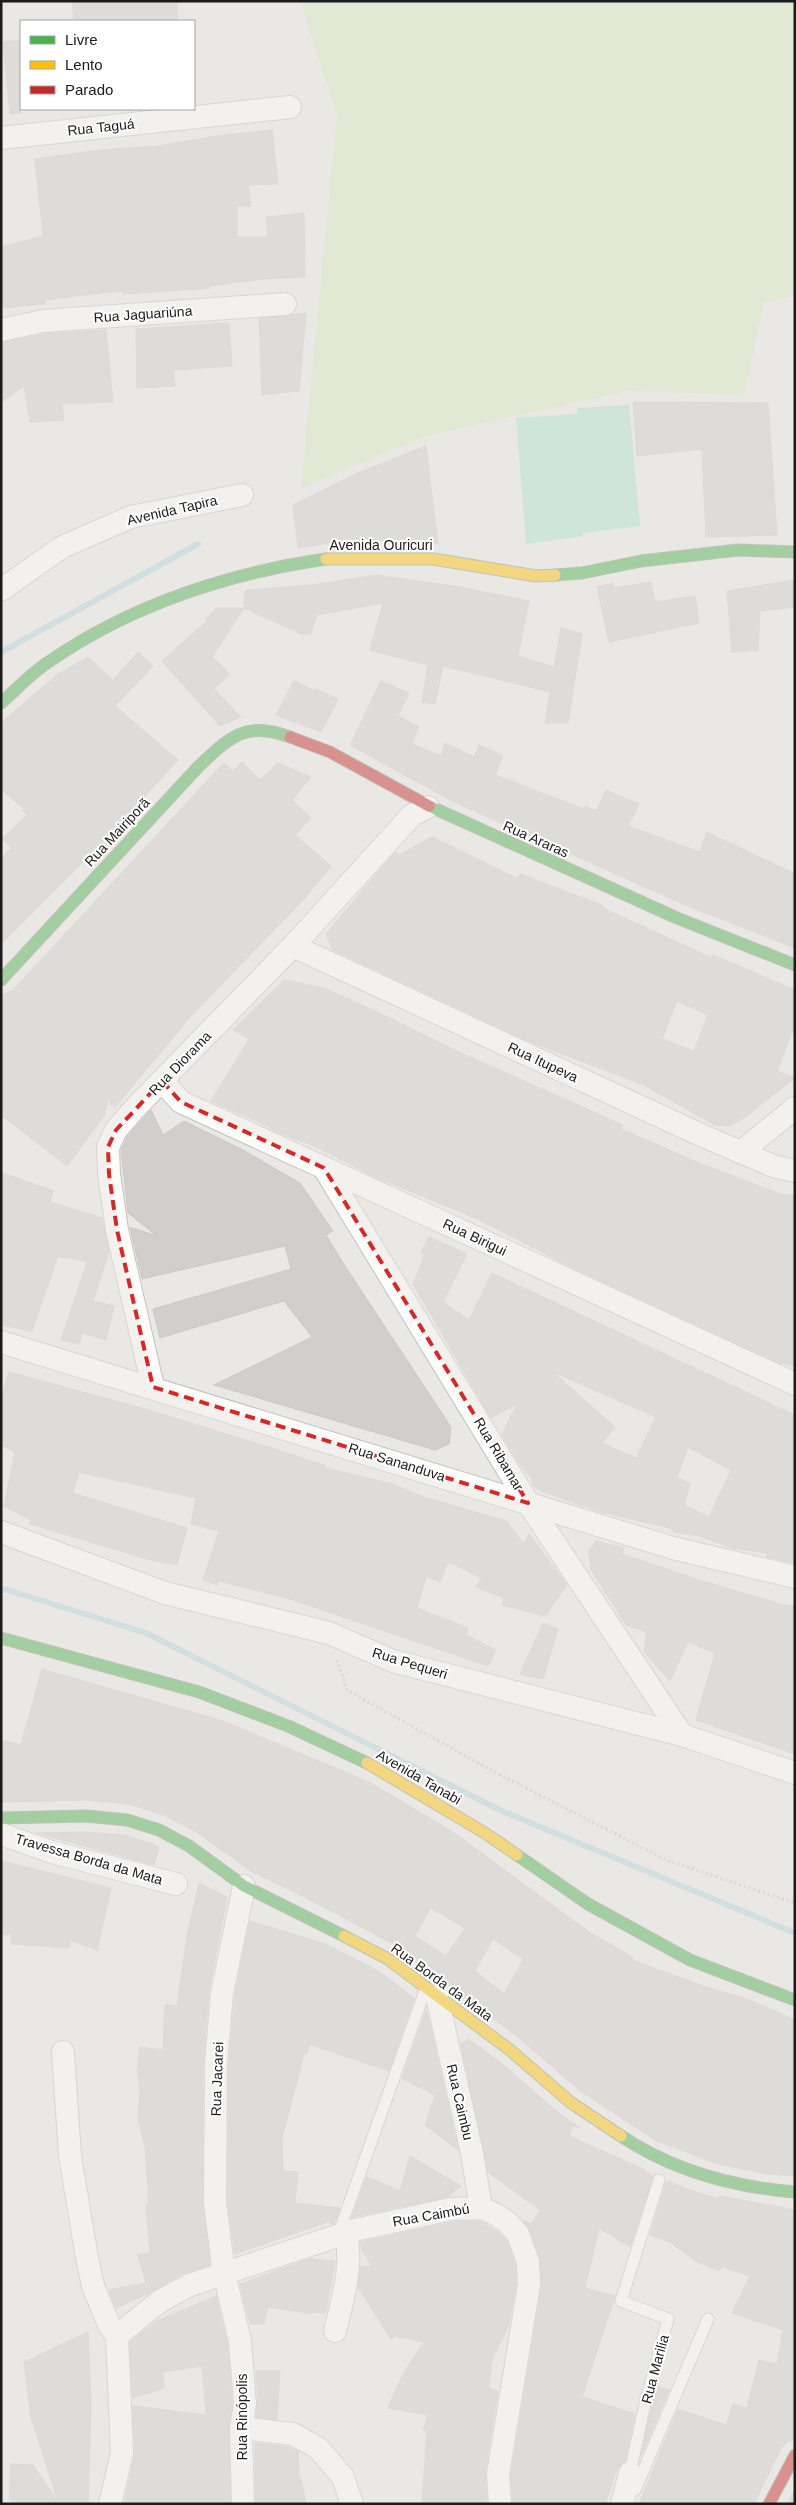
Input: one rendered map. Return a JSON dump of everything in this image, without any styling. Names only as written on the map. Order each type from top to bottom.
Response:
[{"type":"street","name":"Rua Taguá","points":[[1,138],[290,107]]},
{"type":"street","name":"Rua Jaguariúna","points":[[1,330],[43,321],[285,304]]},
{"type":"street","name":"Avenida Tapira","points":[[1,590],[62,547],[131,517],[242,495]]},
{"type":"street","name":"Avenida Ouricuri","points":[[1,703],[49,661],[120,620],[210,584],[279,566],[328,559],[433,559],[536,576],[582,573],[641,560],[738,550],[795,552]]},
{"type":"street","name":"Rua Araras","points":[[270,729],[330,752],[428,807],[668,914],[795,965]]},
{"type":"street","name":"Rua Mairiporã","points":[[1,980],[199,766],[228,739],[251,730],[270,729]]},
{"type":"street","name":"Rua Diorama","points":[[153,1387],[117,1230],[108,1174],[108,1147],[116,1130],[293,946],[412,816],[428,807]]},
{"type":"street","name":"Rua Itupeva","points":[[293,946],[741,1152],[773,1166],[795,1171]]},
{"type":"street","name":"Rua Birigui","points":[[162,1082],[181,1102],[795,1384]]},
{"type":"street","points":[[741,1152],[795,1108]]},
{"type":"street","name":"Rua Ribamar","points":[[324,1168],[528,1503],[682,1735]]},
{"type":"street","name":"Rua Sananduva","points":[[1,1342],[153,1387],[673,1548],[795,1577]]},
{"type":"street","name":"Rua Pequeri","points":[[1,1532],[165,1592],[329,1633],[393,1661],[682,1735],[795,1772]]},
{"type":"street","name":"Avenida Tanabi","points":[[1,1638],[199,1692],[288,1726],[377,1768],[485,1833],[588,1904],[690,1960],[795,2000]]},
{"type":"street","name":"Rua Borda da Mata","points":[[1,1818],[86,1816],[127,1820],[159,1830],[189,1846],[244,1886],[388,1959],[510,2050],[570,2102],[648,2154],[708,2178],[768,2190],[795,2192]]},
{"type":"street","name":"Travessa Borda da Mata","points":[[1,1834],[52,1852],[176,1884]]},
{"type":"street","name":"Rua Jacarei","points":[[224,2273],[215,2203],[216,2064],[222,1993],[244,1886]]},
{"type":"street","name":"Rua Caimbu","points":[[432,1992],[472,2153],[481,2208]]},
{"type":"street","points":[[63,2052],[70,2156],[87,2258],[93,2286],[109,2325],[117,2336],[122,2453],[110,2504]]},
{"type":"street","name":"Rua Caimbú","points":[[117,2336],[160,2301],[190,2285],[342,2234],[451,2209],[481,2208],[495,2214],[518,2234],[528,2262],[526,2310],[498,2474],[500,2504]]},
{"type":"street","points":[[335,2330],[348,2275],[350,2251],[342,2234]]},
{"type":"street","name":"Rua Rinópolis","points":[[224,2273],[240,2341],[245,2404],[242,2428],[243,2504]]},
{"type":"street","points":[[242,2428],[292,2434],[318,2448],[343,2477],[352,2504]]},
{"type":"street","points":[[769,2504],[795,2456]]},
{"type":"street","name":"Rua Marilia","points":[[622,2504],[630,2473]]},
{"type":"lane","points":[[342,2234],[432,1992]]},
{"type":"lane","name":"Rua Marilia","points":[[630,2473],[646,2399],[668,2319],[621,2301],[659,2180]]},
{"type":"lane","points":[[628,2504],[708,2319]]},
{"type":"path","points":[[329,1633],[347,1690],[489,1769],[666,1860],[795,1903]]},
{"type":"path","points":[[340,1934],[413,1806]]},
{"type":"highlighted area","points":[[162,1081],[181,1102],[324,1168],[528,1503],[153,1387],[117,1230],[109,1174],[108,1147],[116,1130]]},
{"type":"green space","points":[[300,1],[795,1],[795,296],[764,302],[744,395],[627,391],[426,436],[301,488],[337,115]]},
{"type":"green space","points":[[629,405],[640,526],[583,533],[583,536],[526,544],[516,418],[577,414],[577,408]]},
{"type":"building","points":[[72,1],[177,1],[177,20],[74,20]]},
{"type":"building","points":[[20,40],[21,113],[10,114],[3,42]]},
{"type":"building","points":[[272,130],[278,184],[248,185],[251,206],[237,206],[237,237],[268,237],[266,217],[304,213],[305,277],[261,279],[210,286],[210,288],[124,294],[123,291],[92,294],[44,300],[45,304],[1,308],[1,247],[43,236],[35,159],[100,150],[159,146],[216,136]]},
{"type":"building","points":[[306,313],[299,391],[262,395],[259,319]]},
{"type":"building","points":[[229,323],[232,366],[173,370],[175,386],[137,388],[136,329]]},
{"type":"building","points":[[106,330],[113,402],[62,404],[64,420],[30,422],[24,386],[1,402],[1,343],[45,334]]},
{"type":"building","points":[[633,402],[768,403],[777,535],[706,537],[702,449],[637,456]]},
{"type":"building","points":[[426,446],[438,544],[396,543],[374,539],[374,543],[328,543],[298,548],[293,505],[358,473]]},
{"type":"building","points":[[375,575],[460,587],[529,601],[518,656],[554,667],[561,628],[582,634],[568,723],[545,723],[550,692],[443,666],[435,704],[422,702],[428,665],[370,650],[383,603],[317,615],[310,634],[305,633],[304,635],[244,608],[245,591],[247,590],[313,585]]},
{"type":"building","points":[[795,580],[795,607],[760,611],[758,650],[732,652],[727,591]]},
{"type":"building","points":[[651,582],[655,602],[695,596],[699,623],[609,642],[597,587],[613,583],[614,588]]},
{"type":"building","points":[[216,608],[244,608],[212,657],[230,674],[214,689],[241,717],[220,726],[162,661],[207,621],[206,619]]},
{"type":"building","points":[[138,652],[153,666],[115,706],[178,760],[103,842],[1,944],[1,858],[12,848],[2,839],[27,815],[22,810],[24,809],[1,789],[1,723],[58,674],[88,657],[113,680]]},
{"type":"building","points":[[294,681],[338,699],[321,732],[276,715]]},
{"type":"building","points":[[381,681],[409,693],[398,716],[419,727],[412,744],[441,756],[445,743],[474,757],[479,745],[503,756],[495,775],[584,809],[585,806],[596,811],[606,790],[639,804],[628,826],[700,852],[707,832],[795,874],[795,948],[683,904],[450,800],[350,745]]},
{"type":"building","points":[[242,762],[260,780],[278,763],[311,777],[292,800],[311,818],[295,835],[331,866],[305,898],[192,1015],[114,1108],[114,1103],[111,1106],[110,1095],[104,1116],[67,1166],[1,1115],[1,995],[12,991],[218,769],[224,764],[233,771]]},
{"type":"building","points":[[432,837],[518,879],[520,874],[604,906],[603,908],[712,958],[713,955],[795,990],[795,1025],[777,1071],[795,1078],[740,1121],[727,1126],[715,1125],[644,1085],[531,1042],[333,950],[326,934],[396,852],[399,855]],"holes":[[[677,1001],[708,1015],[694,1051],[662,1039]]]},
{"type":"building","points":[[284,980],[324,988],[459,1052],[623,1125],[621,1129],[699,1163],[783,1195],[795,1195],[795,1366],[780,1363],[571,1267],[478,1219],[373,1176],[317,1147],[287,1136],[211,1101],[249,1039],[233,1030]]},
{"type":"building","points":[[151,1110],[163,1135],[184,1121],[243,1150],[300,1183],[333,1231],[326,1235],[343,1263],[451,1427],[449,1444],[435,1450],[214,1385],[312,1337],[284,1301],[160,1338],[153,1309],[291,1269],[285,1246],[142,1279],[130,1227],[157,1236],[128,1213],[121,1150],[127,1137]]},
{"type":"building","points":[[1,1172],[53,1191],[50,1202],[102,1218],[109,1252],[93,1301],[114,1306],[106,1340],[82,1333],[79,1344],[61,1340],[87,1262],[58,1256],[32,1331],[1,1325]]},
{"type":"building","points":[[429,1237],[467,1254],[443,1302],[469,1320],[492,1273],[795,1415],[795,1563],[766,1557],[768,1553],[732,1548],[700,1536],[673,1532],[674,1529],[601,1512],[543,1492],[532,1485],[533,1480],[521,1466],[502,1435],[517,1404],[491,1418],[413,1284],[425,1254],[421,1252]],"holes":[[[553,1372],[656,1417],[636,1458],[602,1443],[615,1427]],[[688,1447],[731,1470],[709,1517],[684,1505],[690,1484],[677,1477]]]},
{"type":"building","points":[[9,1372],[145,1409],[272,1448],[326,1466],[325,1468],[392,1484],[424,1497],[506,1521],[524,1544],[529,1534],[567,1585],[545,1616],[502,1605],[504,1598],[476,1587],[482,1578],[448,1562],[440,1582],[426,1576],[417,1608],[468,1628],[466,1635],[496,1650],[488,1666],[290,1599],[219,1581],[218,1585],[203,1580],[219,1531],[191,1524],[196,1498],[79,1472],[73,1493],[187,1528],[177,1565],[147,1559],[30,1524],[31,1520],[4,1506],[15,1452],[1,1445],[1,1397]]},
{"type":"building","points":[[596,1541],[624,1548],[622,1554],[696,1579],[784,1605],[795,1606],[795,1754],[696,1720],[715,1653],[688,1642],[670,1681],[644,1652],[647,1632],[626,1625],[591,1570],[589,1551]]},
{"type":"building","points":[[543,1623],[558,1629],[543,1679],[520,1674]]},
{"type":"building","points":[[42,1669],[223,1721],[369,1782],[453,1832],[589,1932],[634,1958],[632,1960],[709,1988],[745,1998],[795,2020],[795,2176],[767,2174],[715,2163],[655,2140],[579,2090],[519,2038],[397,1946],[295,1892],[252,1872],[198,1833],[166,1816],[129,1804],[87,1800],[1,1802],[1,1740],[21,1745]],"holes":[[[430,1908],[465,1928],[446,1956],[415,1936]],[[493,1939],[523,1959],[504,1994],[475,1971]]]},
{"type":"building","points":[[85,1832],[124,1835],[153,1844],[159,1848],[154,1865],[37,1833]]},
{"type":"building","points":[[1,1861],[111,1888],[97,1950],[70,1940],[69,1948],[11,1944],[12,1934],[1,1935]]},
{"type":"building","points":[[199,1883],[227,1897],[209,1990],[203,2063],[202,2203],[210,2265],[184,2273],[149,2293],[116,2308],[109,2290],[146,2283],[138,2255],[150,2253],[146,2205],[149,2205],[145,2147],[138,2119],[140,2090],[137,2070],[140,2047],[163,2050],[165,2005],[177,2006],[187,1936]]},
{"type":"building","points":[[250,1921],[326,1944],[380,1972],[414,1998],[389,2071],[309,2044],[307,2054],[304,2054],[282,2138],[283,2171],[298,2172],[295,2203],[340,2208],[334,2223],[331,2224],[330,2221],[235,2254],[228,2202],[229,2065],[235,1995]]},
{"type":"building","points":[[426,2011],[458,2150],[425,2125],[435,2095],[402,2079]]},
{"type":"building","points":[[469,2039],[500,2062],[560,2114],[580,2128],[573,2126],[569,2136],[641,2168],[653,2176],[630,2247],[599,2228],[585,2288],[615,2296],[582,2397],[635,2414],[625,2461],[617,2469],[605,2504],[513,2504],[511,2475],[542,2285],[540,2258],[530,2230],[523,2220],[531,2224],[540,2210],[488,2172],[461,2044]]},
{"type":"building","points":[[410,2156],[461,2186],[447,2197],[352,2217],[367,2177],[400,2191]]},
{"type":"building","points":[[669,2181],[689,2190],[719,2199],[720,2196],[795,2210],[795,2439],[787,2442],[781,2448],[754,2504],[639,2504],[678,2409],[726,2425],[733,2404],[747,2408],[759,2360],[777,2364],[783,2330],[732,2313],[750,2276],[723,2267],[719,2271],[696,2261],[668,2241],[650,2235],[666,2183]]},
{"type":"building","points":[[479,2221],[498,2232],[507,2241],[515,2265],[516,2284],[509,2325],[492,2359],[489,2388],[498,2391],[485,2472],[487,2504],[422,2504],[427,2430],[423,2430],[428,2415],[388,2408],[403,2374],[424,2342],[395,2336],[391,2339],[358,2287],[361,2266],[372,2267],[361,2248],[361,2242],[453,2222]]},
{"type":"building","points":[[309,2259],[335,2261],[326,2312],[308,2313],[268,2307],[264,2324],[250,2324],[240,2284]]},
{"type":"building","points":[[216,2296],[227,2343],[232,2403],[228,2428],[230,2504],[124,2504],[135,2453],[133,2406],[206,2415],[202,2366],[163,2372],[164,2388],[133,2398],[130,2342],[157,2321]]},
{"type":"building","points":[[88,2332],[91,2403],[88,2504],[28,2504],[9,2500],[11,2464],[33,2465],[58,2502],[31,2417],[24,2362]]},
{"type":"building","points":[[256,2371],[280,2371],[277,2419],[256,2417],[258,2403]]},
{"type":"building","points":[[657,2386],[669,2390],[641,2456],[653,2401]]},
{"type":"building","points":[[255,2443],[289,2447],[298,2452],[299,2478],[301,2478],[306,2504],[256,2504]]},
{"type":"building","points":[[795,2489],[795,2504],[787,2504]]},
{"type":"waterway","points":[[1,652],[198,544]]},
{"type":"waterway","points":[[1,1588],[146,1633],[502,1811],[795,1933]]},
{"type":"traffic: fast","points":[[555,575],[582,573],[641,561],[738,550],[795,552]]},
{"type":"traffic: fast","points":[[1,703],[43,665],[81,641],[147,608],[182,594],[253,573],[326,559]]},
{"type":"traffic: fast","points":[[1,980],[199,766],[220,747],[240,734],[250,731],[262,730],[290,737]]},
{"type":"traffic: fast","points":[[429,806],[677,918],[795,965]]},
{"type":"traffic: fast","points":[[1,1638],[199,1692],[288,1726],[367,1763]]},
{"type":"traffic: fast","points":[[1,1818],[86,1816],[127,1820],[159,1830],[189,1846],[244,1886],[344,1936]]},
{"type":"traffic: fast","points":[[517,1855],[588,1904],[690,1960],[795,2000]]},
{"type":"traffic: fast","points":[[621,2136],[661,2158],[704,2175],[749,2186],[795,2192]]},
{"type":"traffic: slow","points":[[326,559],[433,559],[536,576],[555,575]]},
{"type":"traffic: slow","points":[[367,1763],[485,1833],[517,1855]]},
{"type":"traffic: slow","points":[[344,1936],[388,1959],[510,2050],[570,2102],[621,2136]]},
{"type":"traffic: jam","points":[[290,737],[330,752],[429,806]]},
{"type":"traffic: jam","points":[[769,2504],[795,2455]]}]
